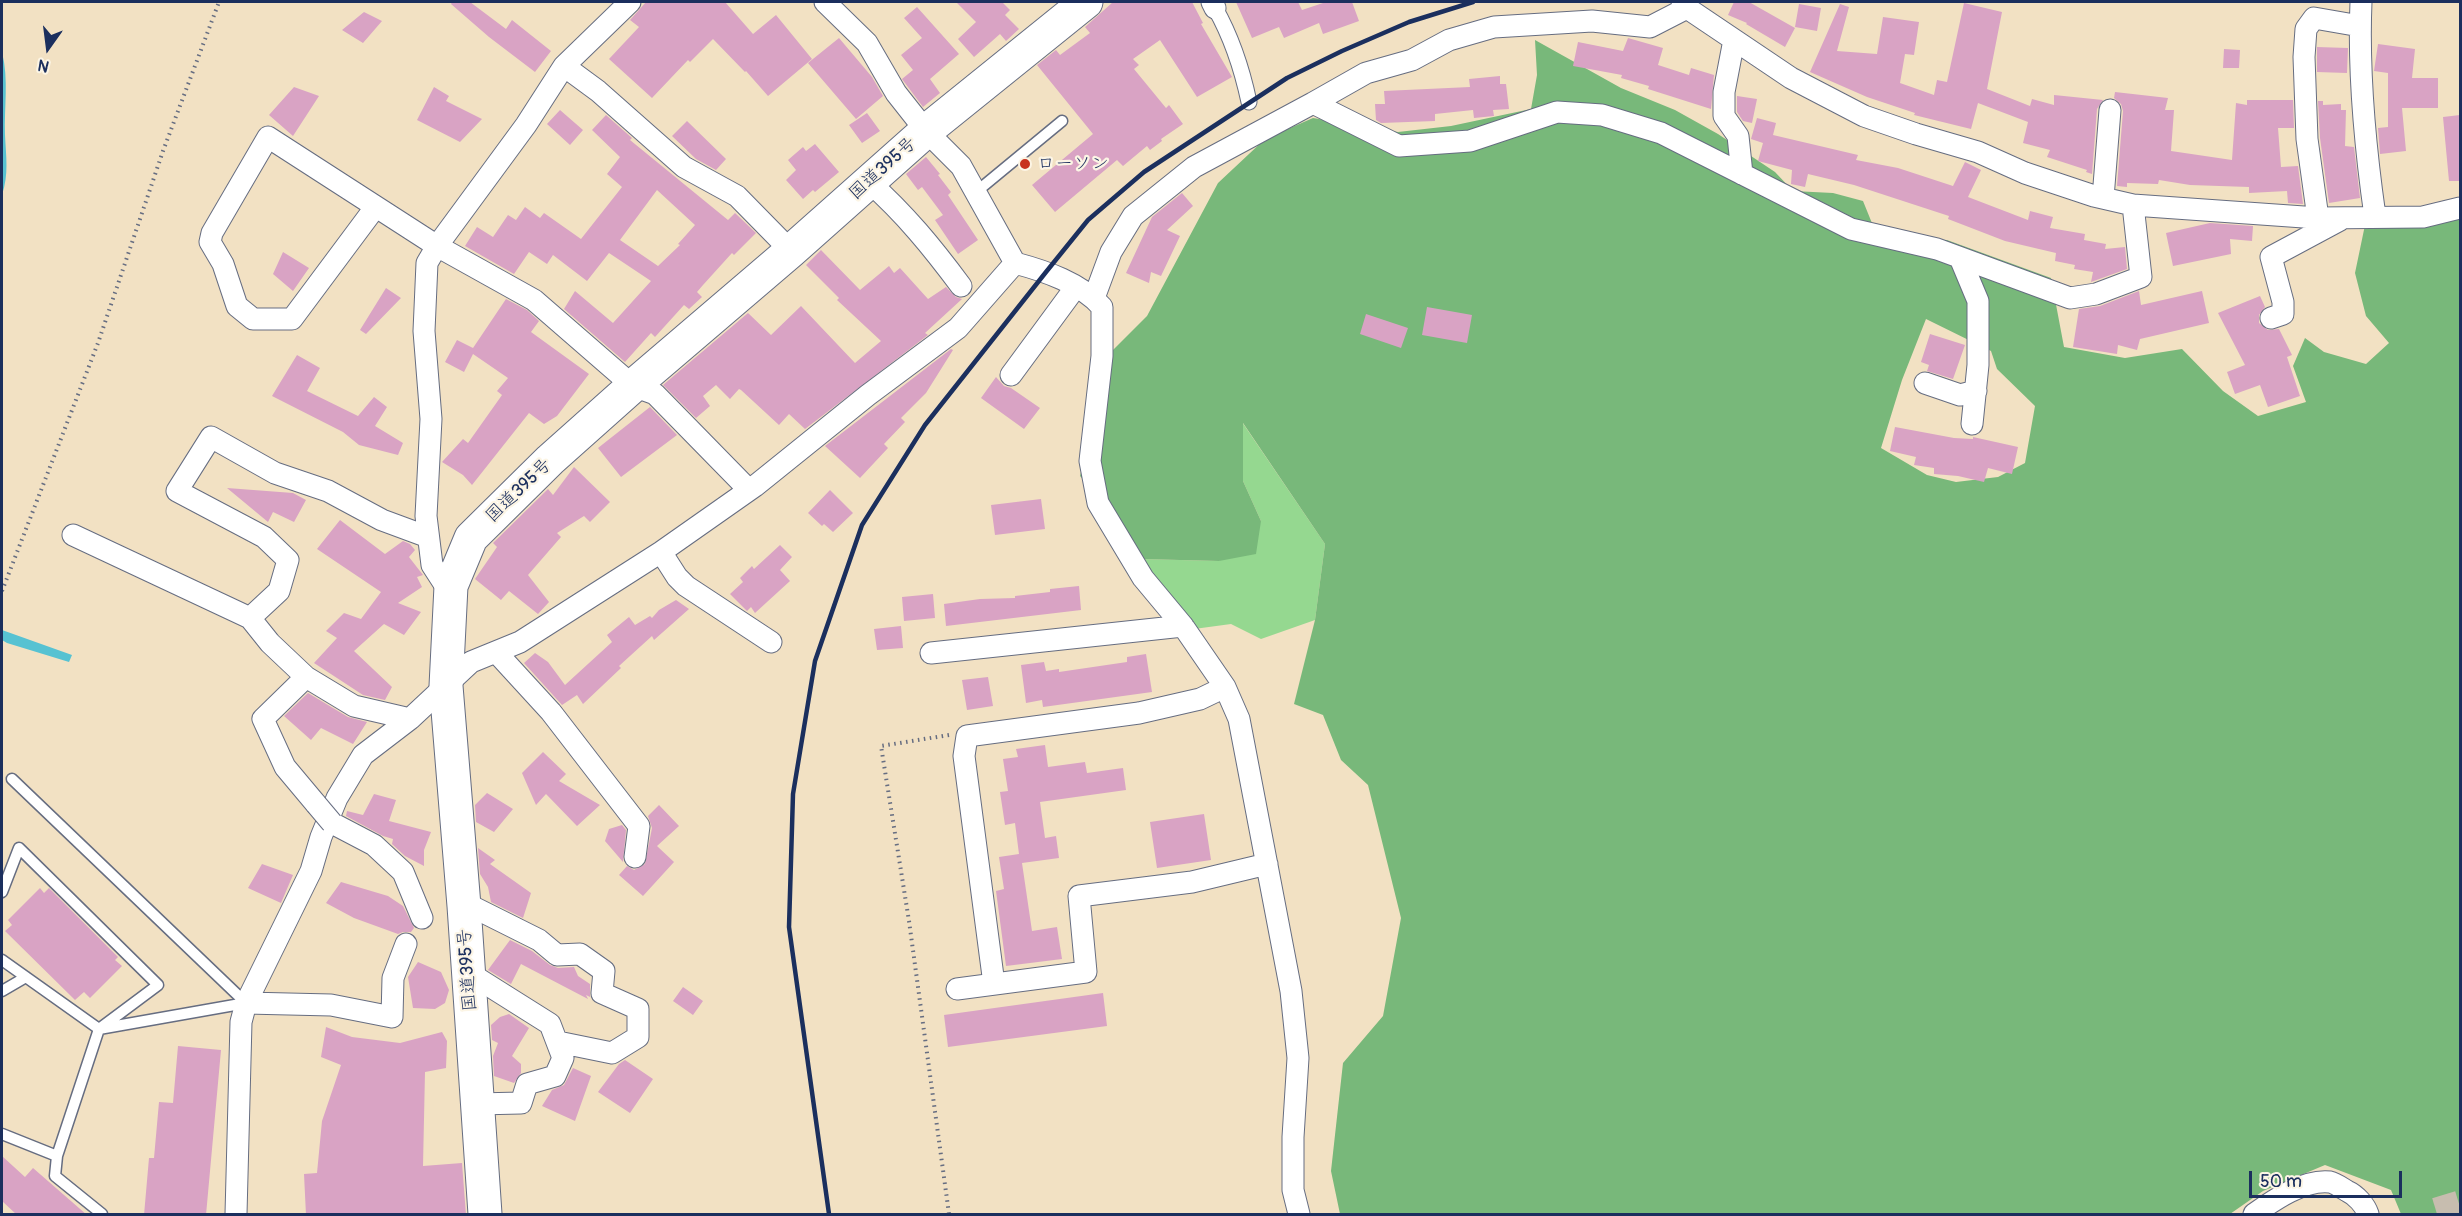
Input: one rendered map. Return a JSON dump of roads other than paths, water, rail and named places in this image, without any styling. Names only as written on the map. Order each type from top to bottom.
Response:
[{"type":"highway","name":"国道395号","points":[[485,1215],[469,973],[446,686],[451,586],[471,538],[550,460],[633,386],[792,251],[926,131],[1086,2]]},
{"type":"street","points":[[451,586],[443,582],[432,565],[426,516],[431,419],[424,331],[427,263],[436,246],[526,125],[564,66],[630,2]]},
{"type":"street","points":[[825,2],[867,43],[896,93],[926,131],[962,166],[1015,263],[1046,272],[1094,298],[1102,307],[1102,356],[1090,461],[1098,503],[1143,578],[1183,626],[1225,687],[1239,719],[1291,991],[1298,1058],[1293,1137],[1293,1190],[1299,1215]]},
{"type":"street","points":[[2361,2],[2360,26],[2367,159],[2375,216]]},
{"type":"street","points":[[1214,5],[1225,25],[1242,68],[1249,102]]},
{"type":"street","points":[[1094,298],[1111,252],[1133,216],[1194,167],[1366,73],[1412,60],[1449,40],[1494,27],[1592,21],[1650,27],[1684,5],[1791,78],[1864,116],[1978,152],[2025,173],[2103,198],[2133,205],[2318,218],[2424,217],[2460,208]]},
{"type":"street","points":[[2318,218],[2307,139],[2304,57],[2306,29],[2314,18],[2360,26]]},
{"type":"street","points":[[1734,40],[1724,92],[1724,117],[1738,136],[1742,174]]},
{"type":"street","points":[[564,66],[598,91],[684,167],[737,196],[792,251]]},
{"type":"street","points":[[1313,103],[1399,146],[1470,141],[1557,112],[1602,115],[1661,133],[1851,229],[1937,249],[2070,298],[2096,294],[2141,277],[2133,205]]},
{"type":"street","points":[[2103,198],[2109,110]]},
{"type":"street","points":[[374,209],[292,319],[253,319],[237,306],[226,271],[210,242],[212,233],[268,137],[436,246],[534,300],[633,386],[655,394],[749,490]]},
{"type":"street","points":[[868,182],[892,203],[926,239],[961,286]]},
{"type":"street","points":[[2271,318],[2283,314],[2283,302],[2271,257],[2346,217]]},
{"type":"street","points":[[1960,258],[1978,301],[1978,365],[1972,424]]},
{"type":"street","points":[[236,1215],[241,1022],[246,1003],[311,871],[321,837],[337,798],[363,755],[410,719],[471,662],[520,642],[661,552],[749,490],[868,395],[958,328],[1015,263]]},
{"type":"street","points":[[1011,375],[1075,288]]},
{"type":"street","points":[[1925,383],[1960,395],[1976,391]]},
{"type":"street","points":[[250,618],[279,591],[288,560],[264,537],[177,491],[211,437],[275,473],[328,491],[382,520],[428,537]]},
{"type":"street","points":[[73,535],[250,618],[270,643],[306,677],[354,706],[410,719]]},
{"type":"street","points":[[661,552],[677,577],[686,586],[771,642]]},
{"type":"street","points":[[931,654],[1183,626]]},
{"type":"street","points":[[496,652],[551,712],[639,826],[635,857]]},
{"type":"street","points":[[306,677],[263,719],[285,767],[332,823],[374,845],[403,872],[422,918]]},
{"type":"street","points":[[994,984],[964,756],[968,736],[1139,713],[1200,699],[1225,687]]},
{"type":"street","points":[[957,989],[1086,972],[1079,896],[1192,882],[1267,864]]},
{"type":"street","points":[[464,906],[475,908],[539,940],[557,955],[580,954],[604,971],[602,993],[638,1009],[638,1037],[612,1053],[558,1042]]},
{"type":"street","points":[[246,1003],[331,1005],[392,1017],[393,978],[406,944]]},
{"type":"street","points":[[469,973],[550,1024],[563,1058],[555,1076],[527,1084],[521,1103],[477,1104]]},
{"type":"street","points":[[2254,1215],[2271,1203],[2307,1185],[2331,1182],[2352,1194],[2366,1209],[2368,1215]]},
{"type":"lane","points":[[976,192],[1062,121]]},
{"type":"lane","points":[[12,779],[246,1003]]},
{"type":"lane","points":[[2,892],[20,848],[158,985],[99,1029],[57,1156],[55,1176],[102,1215]]},
{"type":"lane","points":[[2,960],[99,1029],[246,1003]]},
{"type":"lane","points":[[2,991],[26,977]]},
{"type":"lane","points":[[2,1134],[57,1156]]},
{"type":"water","points":[[2,52],[6,83],[7,165],[2,195]]},
{"type":"water","points":[[2,630],[72,655],[69,662],[7,643],[2,640]]},
{"type":"tunnel","points":[[2437,1214],[2460,1207]]},
{"type":"railway","points":[[829,1214],[789,927],[793,794],[815,661],[862,525],[925,425],[1046,272],[1088,220],[1144,172],[1287,78],[1409,22],[1473,2]]},
{"type":"place","name":"ローソン","points":[[1025,164]]}]
